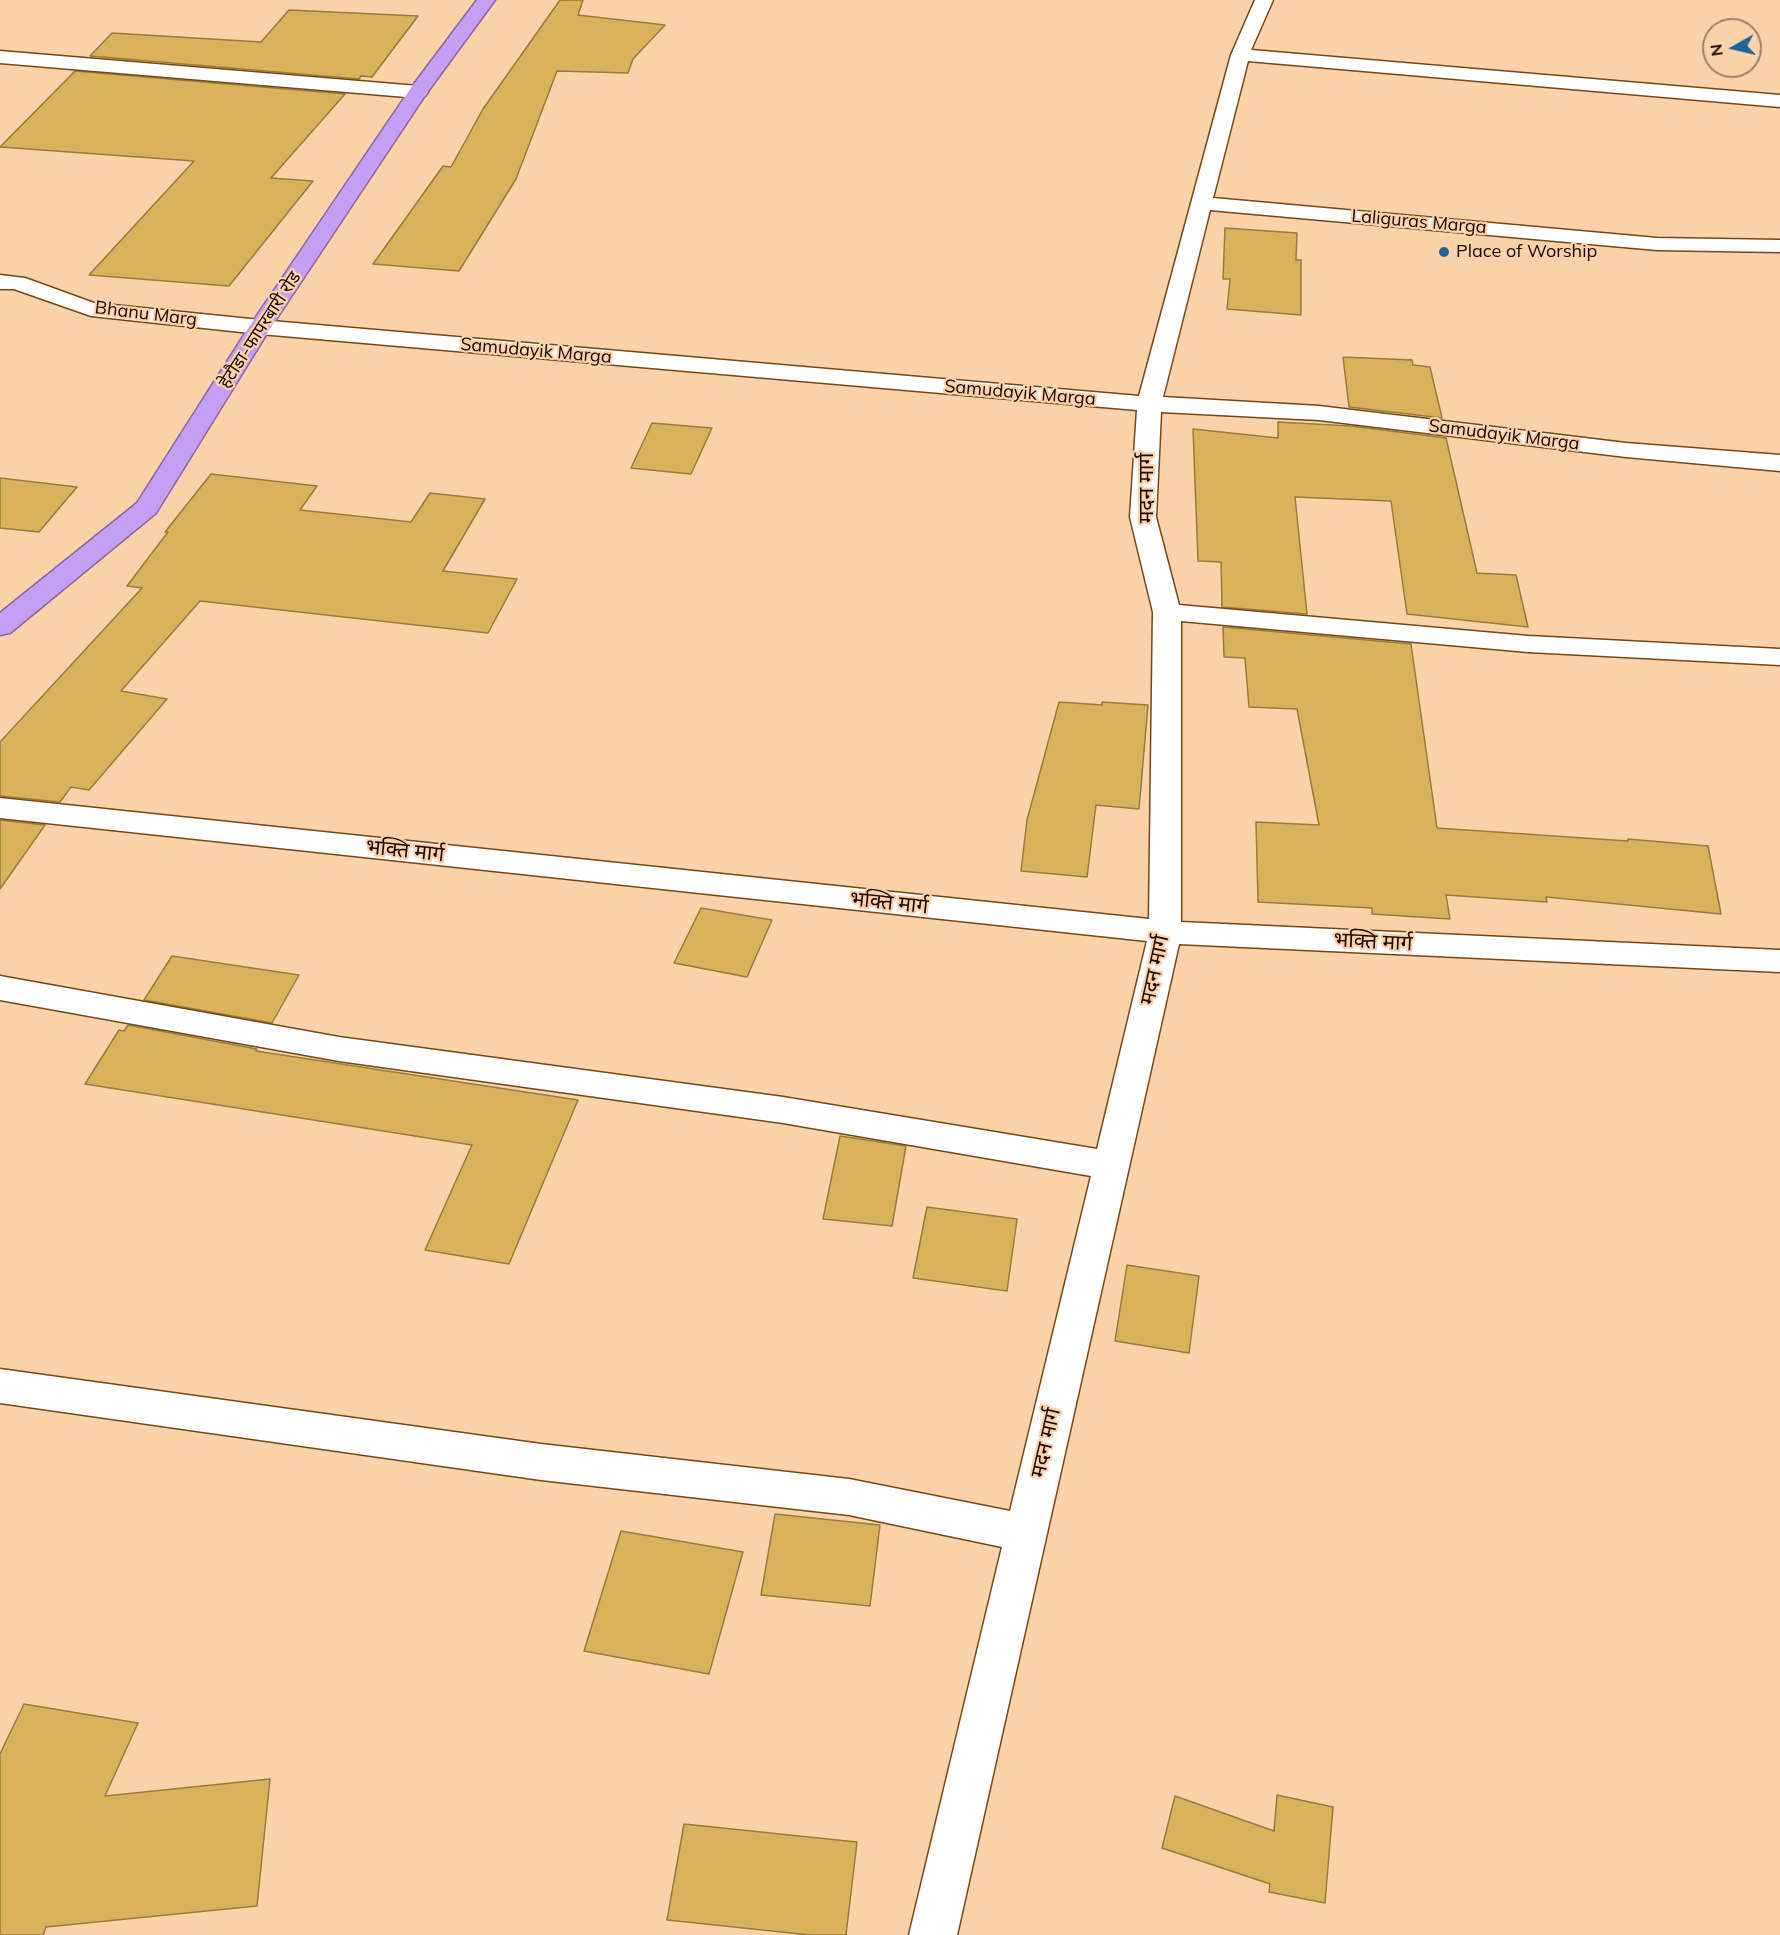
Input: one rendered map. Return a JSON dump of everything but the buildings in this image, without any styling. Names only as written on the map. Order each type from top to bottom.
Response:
[{"type":"highway","name":"हेटौडा-फापरबारी रोड","points":[[0,627],[147,508],[260,327],[418,92],[486,0]]},
{"type":"street","name":"मदन मार्ग","points":[[933,1935],[1109,1165],[1165,932],[1167,612],[1143,517],[1149,404],[1240,55],[1264,0]]},
{"type":"street","points":[[1240,55],[1780,101]]},
{"type":"street","points":[[0,57],[418,92]]},
{"type":"street","name":"Laliguras Marga","points":[[1202,202],[1657,244],[1780,246]]},
{"type":"street","name":"Bhanu Marg","points":[[0,282],[17,283],[91,309],[260,327]]},
{"type":"street","name":"Samudayik Marga","points":[[260,327],[1149,404],[1318,412],[1626,450],[1780,463]]},
{"type":"street","points":[[1167,612],[1528,644],[1780,657]]},
{"type":"street","name":"भक्ति मार्ग","points":[[0,808],[1165,932],[1780,961]]},
{"type":"street","points":[[0,988],[339,1049],[783,1110],[1109,1165]]},
{"type":"street","points":[[0,1386],[541,1462],[849,1497],[1026,1533]]},
{"type":"place","name":"Place of Worship","points":[[1444,252]]}]
